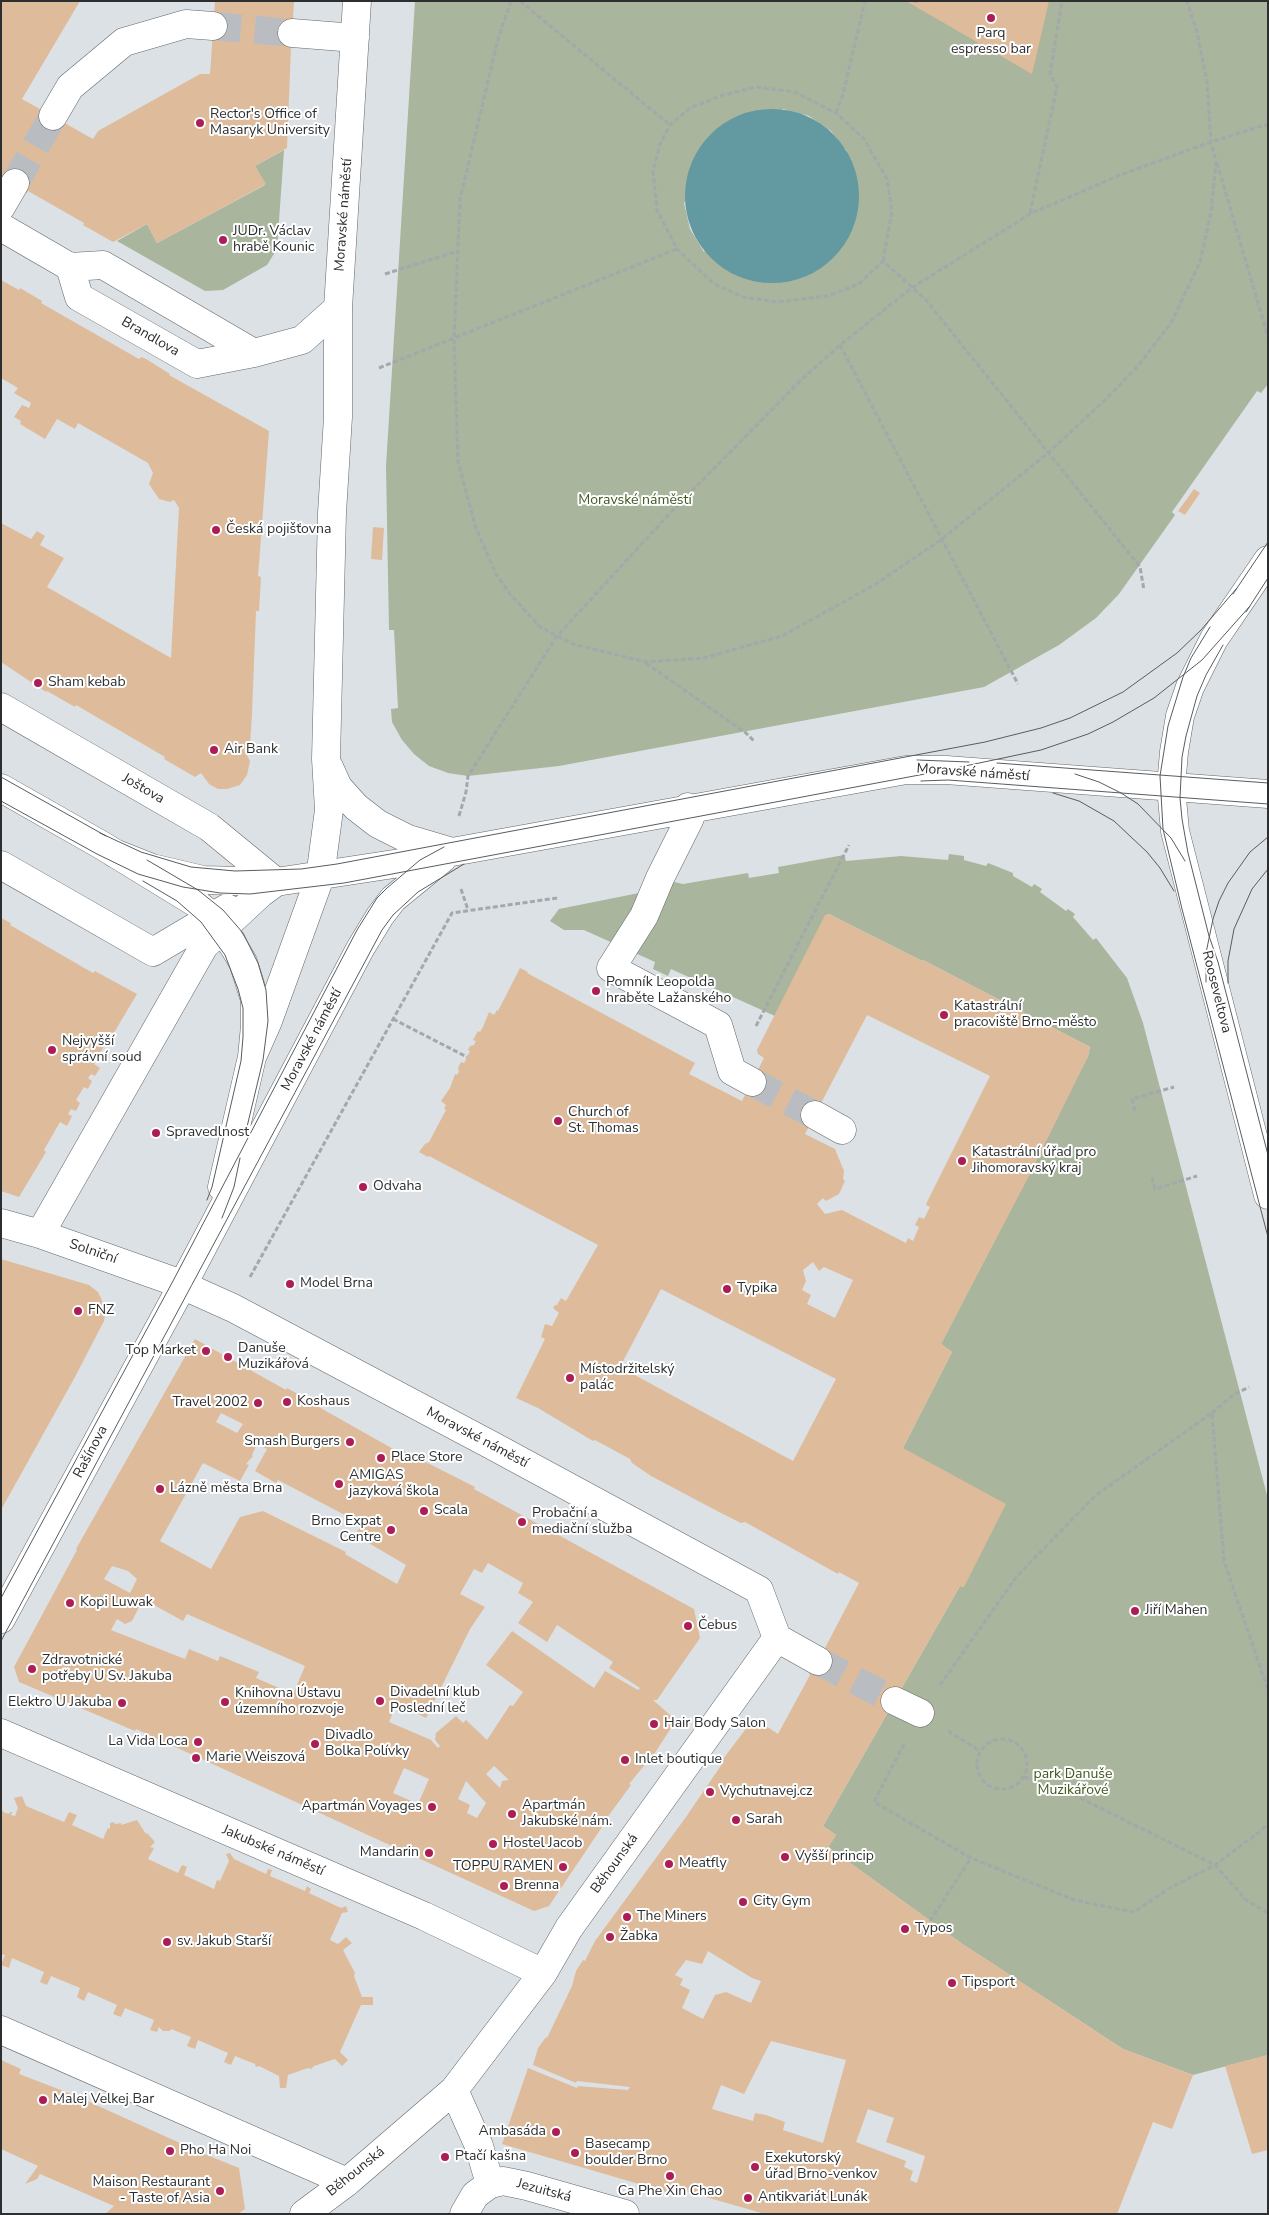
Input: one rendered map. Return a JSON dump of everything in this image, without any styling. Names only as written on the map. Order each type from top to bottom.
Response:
[{"type":"street","name":"Moravské náměstí","points":[[252,1057],[268,1021],[320,877],[329,810],[326,759],[332,513],[338,417],[338,308],[357,1]]},
{"type":"street","points":[[53,116],[70,87],[124,42],[186,24],[213,26]]},
{"type":"street","points":[[292,33],[355,38]]},
{"type":"street","points":[[1,207],[15,183]]},
{"type":"street","points":[[1,227],[70,267],[103,265],[254,353]]},
{"type":"street","name":"Brandlova","points":[[70,267],[79,297],[197,364],[254,353],[302,340],[338,308]]},
{"type":"street","points":[[1171,787],[1180,716],[1190,687],[1214,639],[1268,560]]},
{"type":"street","name":"Joštova","points":[[1,707],[209,827],[276,882]]},
{"type":"street","name":"Moravské náměstí","points":[[326,759],[338,787],[356,806],[378,824],[408,839],[452,852]]},
{"type":"street","name":"Moravské náměstí","points":[[320,877],[420,860],[452,852],[688,807],[906,770],[946,770],[1268,794]]},
{"type":"street","name":"Rooseveltova","points":[[1171,787],[1175,831],[1268,1195]]},
{"type":"street","points":[[1,788],[114,853],[152,868],[204,880],[276,882],[320,877]]},
{"type":"street","points":[[688,807],[690,818],[660,878],[644,916],[611,968],[718,1024],[742,1076]]},
{"type":"street","name":"Moravské náměstí","points":[[452,852],[406,886],[380,916],[360,949],[182,1286],[233,1308],[759,1590],[777,1638]]},
{"type":"street","name":"Moravské náměstí","points":[[114,853],[180,892],[217,922],[243,962],[255,1000],[252,1057],[225,1179],[200,1250]]},
{"type":"street","points":[[1,865],[153,952],[217,922],[250,894],[276,882]]},
{"type":"street","points":[[40,1234],[217,922]]},
{"type":"street","points":[[815,1115],[842,1130]]},
{"type":"street","name":"Solniční","points":[[1,1223],[40,1234],[173,1280],[182,1286]]},
{"type":"street","name":"Rašínova","points":[[1,1618],[182,1286]]},
{"type":"street","points":[[777,1638],[818,1661]]},
{"type":"street","name":"Běhounská","points":[[304,2214],[347,2182],[454,2090],[542,1973],[569,1928],[777,1638]]},
{"type":"street","points":[[895,1701],[920,1713]]},
{"type":"street","name":"Jakubské náměstí","points":[[1,1733],[424,1916],[542,1973]]},
{"type":"street","points":[[1,2030],[347,2182]]},
{"type":"street","points":[[454,2090],[477,2140],[490,2184],[475,2195],[464,2214]]},
{"type":"street","name":"Jezuitská","points":[[490,2184],[503,2181],[527,2186],[625,2214]]},
{"type":"path","points":[[511,1],[498,39],[460,198],[454,340],[458,462],[476,528],[496,574],[510,594],[540,627],[573,644],[602,653],[646,662],[703,658],[782,636],[876,584],[942,539],[1048,452],[1105,400],[1138,366],[1171,322],[1200,262],[1212,213],[1216,160]]},
{"type":"path","points":[[520,1],[670,124]]},
{"type":"path","points":[[836,112],[843,94],[864,1]]},
{"type":"path","points":[[1030,214],[1035,198],[1057,87],[1050,74],[1062,1]]},
{"type":"path","points":[[1187,1],[1197,32],[1207,82],[1211,142],[1268,337]]},
{"type":"path","points":[[756,87],[795,92],[836,112],[864,139],[887,179],[892,211],[882,261],[859,284],[828,296],[777,302],[743,297],[714,284],[677,249],[656,210],[653,171],[660,144],[670,124],[690,108],[720,96],[756,87]]},
{"type":"path","points":[[466,792],[468,776],[557,636],[672,511],[801,380],[840,345],[913,287],[1030,214],[1120,175],[1211,142],[1268,124]]},
{"type":"path","points":[[379,368],[454,340],[677,249]]},
{"type":"path","points":[[385,274],[458,251]]},
{"type":"path","points":[[882,261],[926,300],[1140,567],[1144,590]]},
{"type":"path","points":[[840,345],[1018,684]]},
{"type":"path","points":[[646,662],[746,732],[754,741]]},
{"type":"path","points":[[742,1076],[849,845]]},
{"type":"path","points":[[233,1308],[452,913],[557,898]]},
{"type":"path","points":[[393,1019],[467,1057]]},
{"type":"path","points":[[1135,1111],[1132,1099],[1174,1087]]},
{"type":"path","points":[[1152,1177],[1155,1189],[1197,1176]]},
{"type":"path","points":[[1249,1387],[1233,1395],[1212,1413],[1096,1495],[1017,1576],[920,1713],[874,1802],[971,1858],[1074,1900],[1134,1912],[1168,1889],[1215,1865],[1258,1834],[1268,1824]]},
{"type":"path","points":[[1212,1413],[1224,1561],[1268,1690]]},
{"type":"path","points":[[1002,1739],[1019,1745],[1027,1760],[1024,1777],[1012,1788],[1004,1790],[989,1786],[979,1774],[977,1758],[980,1751],[986,1745],[1002,1739]]},
{"type":"path","points":[[1024,1777],[1070,1793],[1215,1865],[1246,1900],[1268,1913]]},
{"type":"path","points":[[930,1921],[971,1858]]},
{"type":"green space","name":"Moravské náměstí","points":[[415,1],[1268,1],[1268,384],[1261,393],[1257,391],[1172,512],[1175,515],[1119,594],[1096,618],[1059,645],[984,687],[559,766],[468,776],[448,773],[429,766],[414,754],[402,740],[392,722],[391,709],[398,708],[394,630],[389,630],[386,466]],"holes":[[[783,109],[809,116],[831,131],[847,151],[704,252],[690,229],[684,203]]]},
{"type":"green space","points":[[284,150],[277,249],[267,265],[223,290],[205,291],[117,241],[147,224],[157,243],[265,185],[255,166]]},
{"type":"green space","name":"park Danuše Muzikářové","points":[[949,854],[964,856],[964,860],[986,866],[988,863],[1013,873],[1013,876],[1032,887],[1034,884],[1042,889],[1040,892],[1066,911],[1068,909],[1075,914],[1073,917],[1093,940],[1096,938],[1127,978],[1143,1023],[1268,1499],[1268,2055],[1193,2075],[1123,2049],[961,1943],[828,1847],[836,1835],[823,1826],[960,1586],[964,1587],[903,1448],[952,1352],[941,1344],[1029,1174],[1088,1056],[1090,1047],[923,960],[829,914],[775,1016],[671,969],[668,976],[653,969],[655,962],[584,930],[564,930],[550,921],[559,909],[639,893],[653,883],[665,880],[683,884],[748,873],[749,878],[779,873],[778,867],[844,855],[846,861],[901,856],[948,860]]},
{"type":"water","points":[[781,109],[805,115],[821,123],[834,134],[845,147],[853,163],[858,179],[858,213],[853,229],[845,245],[834,258],[821,269],[797,280],[781,283],[763,283],[747,280],[723,269],[699,245],[686,213],[685,187],[688,171],[699,147],[723,123],[755,110]]},
{"type":"building","name":"Rector's Office of Masaryk University","points":[[1,1],[80,1],[22,99],[93,139],[98,131],[200,74],[210,74],[215,1],[294,1],[293,18],[295,19],[295,24],[293,48],[291,47],[287,148],[255,166],[266,184],[157,243],[147,224],[113,242],[28,191],[27,193],[1,175]]},
{"type":"building","points":[[906,1],[917,3],[918,1],[1049,1],[1032,74]]},
{"type":"building","points":[[1,280],[19,290],[20,288],[42,301],[41,303],[139,359],[141,357],[146,359],[169,375],[269,431],[258,576],[261,577],[259,611],[256,611],[250,746],[244,750],[250,761],[247,775],[240,785],[227,789],[218,789],[209,784],[201,773],[195,777],[164,759],[165,757],[76,705],[75,707],[46,692],[1,662],[1,523],[31,539],[37,531],[45,536],[40,545],[64,558],[47,587],[171,658],[179,508],[174,500],[170,502],[159,499],[149,484],[153,473],[148,463],[78,423],[75,429],[57,419],[45,439],[20,424],[21,421],[14,417],[22,405],[29,408],[31,403],[14,393],[18,388],[1,378]]},
{"type":"building","points":[[1194,489],[1200,493],[1185,515],[1178,511]]},
{"type":"building","points":[[373,527],[384,528],[382,560],[371,559]]},
{"type":"building","points":[[829,914],[923,960],[1090,1047],[1088,1056],[1030,1174],[941,1344],[952,1352],[903,1448],[1006,1504],[964,1587],[960,1586],[823,1826],[836,1835],[828,1847],[961,1943],[1123,2049],[1193,2075],[1172,2129],[1153,2122],[1117,2214],[765,2214],[685,2191],[680,2196],[502,2144],[528,2068],[577,2088],[578,2086],[628,2090],[630,2087],[577,2081],[576,2083],[533,2065],[538,2048],[547,2038],[572,1986],[576,1971],[583,1960],[585,1961],[595,1941],[686,1817],[722,1764],[720,1763],[754,1718],[778,1734],[810,1675],[808,1671],[813,1669],[820,1649],[825,1648],[859,1583],[839,1572],[838,1574],[745,1522],[741,1523],[651,1476],[632,1463],[630,1459],[595,1440],[593,1441],[538,1408],[516,1398],[545,1339],[541,1337],[545,1324],[552,1326],[559,1313],[553,1308],[561,1298],[566,1301],[598,1245],[419,1152],[429,1142],[446,1110],[444,1109],[446,1105],[441,1101],[450,1088],[455,1074],[457,1075],[459,1072],[458,1068],[461,1062],[464,1063],[470,1051],[468,1050],[470,1046],[474,1045],[476,1041],[473,1040],[478,1031],[480,1032],[483,1027],[489,1012],[494,1015],[498,1011],[520,968],[695,1063],[689,1074],[742,1101],[764,1058],[758,1054],[757,1050],[825,915]],"holes":[[[867,1015],[990,1076],[927,1202],[926,1205],[930,1207],[924,1219],[919,1217],[915,1225],[919,1227],[913,1241],[908,1238],[906,1243],[842,1210],[825,1214],[817,1204],[823,1198],[826,1201],[839,1194],[845,1181],[843,1179],[844,1171],[835,1149],[805,1134]],[[813,1262],[819,1271],[824,1267],[853,1280],[835,1318],[807,1304],[811,1295],[802,1290],[806,1281],[803,1270]],[[661,1289],[836,1379],[793,1461],[620,1367]],[[708,1951],[752,1978],[761,1981],[751,2003],[726,1992],[715,1995],[703,2019],[682,2008],[690,1990],[680,1985],[683,1979],[675,1975],[686,1960],[702,1964]],[[771,2041],[846,2060],[823,2143],[783,2130],[785,2122],[766,2115],[755,2113],[753,2121],[712,2109],[721,2085],[744,2094]],[[868,2109],[894,2118],[886,2142],[925,2156],[917,2183],[910,2180],[913,2171],[904,2167],[906,2161],[856,2142]]]},
{"type":"building","name":"Nejvyšší správní soud","points":[[1,918],[93,973],[95,971],[137,994],[112,1036],[110,1035],[94,1064],[100,1068],[95,1076],[91,1074],[88,1078],[92,1081],[88,1089],[84,1087],[76,1100],[80,1103],[76,1111],[71,1109],[68,1114],[72,1116],[67,1126],[60,1122],[44,1150],[46,1152],[19,1197],[1,1191]]},
{"type":"building","points":[[1,1259],[89,1285],[98,1292],[106,1309],[104,1321],[75,1377],[1,1510]]},
{"type":"building","points":[[195,1339],[286,1390],[287,1388],[311,1401],[402,1454],[404,1451],[475,1487],[474,1489],[694,1609],[700,1638],[657,1700],[653,1700],[678,1722],[675,1726],[673,1725],[649,1762],[629,1784],[631,1785],[601,1826],[549,1906],[534,1911],[136,1729],[135,1731],[19,1682],[14,1667],[76,1549]],"holes":[[[221,1413],[243,1424],[237,1433],[216,1422]],[[257,1444],[267,1449],[255,1471],[276,1483],[278,1480],[362,1524],[355,1535],[406,1565],[397,1584],[345,1554],[346,1552],[263,1511],[240,1517],[211,1569],[160,1541],[203,1463],[240,1481],[249,1465],[246,1464],[253,1456]],[[488,1563],[523,1583],[518,1593],[533,1602],[518,1623],[547,1642],[557,1625],[613,1662],[609,1668],[640,1688],[638,1690],[605,1671],[594,1688],[512,1631],[486,1665],[523,1692],[513,1706],[510,1705],[487,1740],[466,1720],[463,1723],[456,1716],[436,1733],[435,1740],[440,1746],[438,1748],[431,1740],[389,1722],[397,1703],[426,1718],[470,1629],[485,1607],[460,1594],[474,1569],[482,1573]],[[112,1566],[128,1571],[137,1579],[130,1593],[104,1579]],[[143,1599],[183,1621],[187,1614],[305,1666],[293,1694],[256,1678],[259,1672],[220,1656],[218,1661],[189,1649],[185,1659],[111,1630],[117,1619],[125,1624],[132,1621]],[[494,1766],[509,1780],[502,1781],[500,1788],[486,1774]],[[404,1768],[429,1779],[418,1804],[393,1793]],[[466,1781],[486,1803],[477,1818],[467,1813],[470,1805],[458,1799]]]},
{"type":"building","name":"sv. Jakub Starší","points":[[22,1796],[26,1806],[64,1822],[69,1812],[77,1815],[72,1825],[103,1839],[108,1828],[110,1829],[110,1823],[121,1823],[121,1825],[137,1820],[146,1834],[155,1842],[150,1847],[154,1848],[148,1859],[178,1873],[182,1865],[187,1867],[184,1875],[214,1889],[217,1880],[220,1881],[229,1861],[226,1854],[230,1853],[234,1859],[266,1874],[268,1869],[272,1870],[270,1876],[305,1891],[307,1886],[311,1889],[309,1893],[341,1908],[346,1906],[348,1912],[342,1913],[330,1940],[338,1944],[346,1937],[352,1943],[343,1950],[355,1973],[354,1976],[362,1997],[373,1997],[373,2005],[361,2005],[340,2052],[348,2060],[342,2066],[335,2059],[314,2066],[311,2069],[308,2068],[288,2075],[286,2088],[280,2088],[279,2076],[259,2066],[256,2067],[255,2064],[235,2056],[231,2065],[224,2062],[228,2053],[198,2040],[195,2049],[187,2046],[191,2037],[171,2029],[170,2031],[163,2031],[159,2027],[157,2032],[150,2030],[154,2020],[125,2008],[121,2017],[113,2014],[117,2005],[88,1992],[84,2001],[77,1997],[80,1988],[51,1976],[47,1985],[40,1982],[44,1972],[12,1958],[9,1968],[1,1965],[5,1955],[1,1954],[1,1807],[3,1812],[9,1814],[12,1812],[11,1815],[15,1816],[18,1808],[14,1798]]},
{"type":"building","points":[[1268,2055],[1268,2150],[1252,2154],[1225,2066]]},
{"type":"building","points":[[1,2060],[21,2069],[19,2074],[74,2095],[239,2168],[245,2209],[238,2214],[105,2214],[114,2206],[40,2174],[37,2179],[25,2184],[38,2166],[1,2149]]},
{"type":"tunnel","points":[[213,26],[292,33]]},
{"type":"tunnel","points":[[15,183],[53,116]]},
{"type":"tunnel","points":[[752,1082],[815,1115]]},
{"type":"tunnel","points":[[818,1661],[895,1701]]},
{"type":"tram line","points":[[1233,594],[1268,542]]},
{"type":"tram line","points":[[1246,612],[1268,578]]},
{"type":"tram line","points":[[100,833],[141,852],[191,867],[235,871],[301,869],[337,864],[985,742],[1041,728],[1070,718],[1123,692],[1177,653],[1201,630],[1237,588]]},
{"type":"tram line","points":[[1,801],[97,854],[138,874],[183,887],[220,893],[250,894],[344,883],[946,770],[1041,750],[1088,734],[1154,698],[1202,660],[1250,606]]},
{"type":"tram line","points":[[1210,627],[1191,658],[1168,726],[1160,776],[1163,829],[1182,909],[1268,1237]]},
{"type":"tram line","points":[[1223,645],[1206,675],[1197,696],[1182,757],[1180,798],[1188,853],[1268,1155]]},
{"type":"tram line","points":[[917,760],[969,762]]},
{"type":"tram line","points":[[997,763],[1268,783]]},
{"type":"tram line","points":[[1075,774],[1099,782],[1138,804],[1171,838],[1185,861]]},
{"type":"tram line","points":[[1,777],[106,836]]},
{"type":"tram line","points":[[921,781],[948,780],[1268,804]]},
{"type":"tram line","points":[[1053,793],[1079,801],[1114,821],[1147,852],[1160,868],[1174,891]]},
{"type":"tram line","points":[[1206,982],[1206,953],[1219,901],[1228,883],[1250,852],[1268,837]]},
{"type":"tram line","points":[[1,1598],[173,1281],[357,930],[377,898],[387,888],[420,860],[444,847]]},
{"type":"tram line","points":[[147,860],[198,890],[223,910],[243,933],[258,963],[266,990],[268,1021],[263,1060],[246,1131]]},
{"type":"tram line","points":[[1,1641],[382,930],[393,915],[418,892],[464,864]]},
{"type":"tram line","points":[[1228,983],[1228,961],[1234,929],[1252,889],[1268,869]]},
{"type":"tram line","points":[[143,881],[177,901],[201,922],[225,955],[243,1008],[241,1061],[212,1187],[207,1200]]},
{"type":"tram line","points":[[222,1218],[234,1187],[240,1158]]},
{"type":"place","name":"Parq espresso bar","points":[[991,18]]},
{"type":"place","name":"Rector's Office of Masaryk University","points":[[200,123]]},
{"type":"place","name":"JUDr. Václav hrabě Kounic","points":[[223,240]]},
{"type":"place","name":"Česká pojišťovna","points":[[216,530]]},
{"type":"place","name":"Sham kebab","points":[[38,683]]},
{"type":"place","name":"Air Bank","points":[[214,750]]},
{"type":"place","name":"Pomník Leopolda hraběte Lažanského","points":[[596,991]]},
{"type":"place","name":"Katastrální pracoviště Brno-město","points":[[944,1015]]},
{"type":"place","name":"Nejvyšší správní soud","points":[[52,1050]]},
{"type":"place","name":"Church of St. Thomas","points":[[558,1121]]},
{"type":"place","name":"Spravedlnost","points":[[156,1133]]},
{"type":"place","name":"Katastrální úřad pro Jihomoravský kraj","points":[[962,1161]]},
{"type":"place","name":"Odvaha","points":[[363,1187]]},
{"type":"place","name":"Model Brna","points":[[290,1284]]},
{"type":"place","name":"Typika","points":[[727,1289]]},
{"type":"place","name":"FNZ","points":[[78,1311]]},
{"type":"place","name":"Top Market","points":[[206,1351]]},
{"type":"place","name":"Danuše Muzikářová","points":[[228,1357]]},
{"type":"place","name":"Místodržitelský palác","points":[[570,1378]]},
{"type":"place","name":"Koshaus","points":[[287,1402]]},
{"type":"place","name":"Travel 2002","points":[[258,1403]]},
{"type":"place","name":"Smash Burgers","points":[[350,1442]]},
{"type":"place","name":"Place Store","points":[[381,1458]]},
{"type":"place","name":"AMIGAS jazyková škola","points":[[339,1484]]},
{"type":"place","name":"Lázně města Brna","points":[[160,1489]]},
{"type":"place","name":"Scala","points":[[424,1511]]},
{"type":"place","name":"Probační a mediační služba","points":[[522,1522]]},
{"type":"place","name":"Brno Expat Centre","points":[[391,1530]]},
{"type":"place","name":"Kopi Luwak","points":[[70,1603]]},
{"type":"place","name":"Jiří Mahen","points":[[1135,1611]]},
{"type":"place","name":"Čebus","points":[[688,1626]]},
{"type":"place","name":"Zdravotnické potřeby U Sv. Jakuba","points":[[32,1669]]},
{"type":"place","name":"Divadelní klub Poslední leč","points":[[380,1701]]},
{"type":"place","name":"Knihovna Ústavu územního rozvoje","points":[[225,1702]]},
{"type":"place","name":"Elektro U Jakuba","points":[[122,1703]]},
{"type":"place","name":"Hair Body Salon","points":[[654,1724]]},
{"type":"place","name":"La Vida Loca","points":[[198,1742]]},
{"type":"place","name":"Divadlo Bolka Polívky","points":[[315,1744]]},
{"type":"place","name":"Marie Weiszová","points":[[196,1758]]},
{"type":"place","name":"Inlet boutique","points":[[625,1760]]},
{"type":"place","name":"Vychutnavej.cz","points":[[710,1792]]},
{"type":"place","name":"Apartmán Voyages","points":[[432,1807]]},
{"type":"place","name":"Apartmán Jakubské nám.","points":[[512,1814]]},
{"type":"place","name":"Sarah","points":[[736,1820]]},
{"type":"place","name":"Hostel Jacob","points":[[493,1844]]},
{"type":"place","name":"Mandarin","points":[[429,1853]]},
{"type":"place","name":"Vyšší princip","points":[[785,1857]]},
{"type":"place","name":"Meatfly","points":[[669,1864]]},
{"type":"place","name":"TOPPU RAMEN","points":[[563,1867]]},
{"type":"place","name":"Brenna","points":[[504,1886]]},
{"type":"place","name":"City Gym","points":[[743,1902]]},
{"type":"place","name":"The Miners","points":[[627,1917]]},
{"type":"place","name":"Typos","points":[[905,1929]]},
{"type":"place","name":"Žabka","points":[[610,1937]]},
{"type":"place","name":"sv. Jakub Starší","points":[[167,1942]]},
{"type":"place","name":"Tipsport","points":[[952,1983]]},
{"type":"place","name":"Malej Velkej Bar","points":[[43,2100]]},
{"type":"place","name":"Ambasáda","points":[[556,2132]]},
{"type":"place","name":"Pho Ha Noi","points":[[170,2151]]},
{"type":"place","name":"Basecamp boulder Brno","points":[[575,2153]]},
{"type":"place","name":"Ptačí kašna","points":[[445,2157]]},
{"type":"place","name":"Exekutorský úřad Brno-venkov","points":[[755,2167]]},
{"type":"place","name":"Ca Phe Xin Chao","points":[[670,2176]]},
{"type":"place","name":"Maison Restaurant - Taste of Asia","points":[[220,2191]]},
{"type":"place","name":"Antikvariát Lunák","points":[[748,2198]]}]
